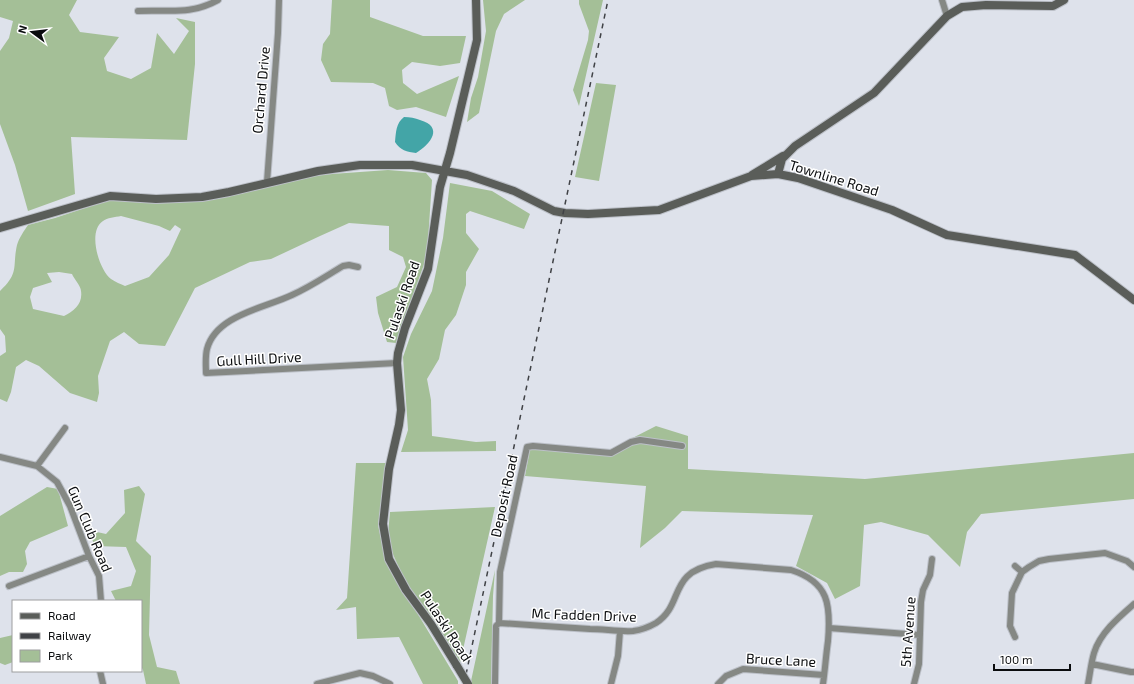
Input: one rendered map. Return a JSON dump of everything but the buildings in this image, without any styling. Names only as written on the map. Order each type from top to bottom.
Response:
[{"type":"main road","name":"Pulaski Road","points":[[468,684],[431,624],[406,590],[389,558],[383,524],[389,469],[401,410],[397,363],[398,352],[405,328],[428,269],[440,187],[478,40],[476,0]]},
{"type":"main road","points":[[751,176],[786,155],[799,144],[874,94],[947,16],[962,7],[986,5],[1053,6],[1064,0]]},
{"type":"main road","points":[[778,174],[780,163],[786,155]]},
{"type":"main road","name":"Townline Road","points":[[0,228],[110,196],[156,199],[202,197],[318,171],[360,165],[412,165],[467,175],[514,191],[554,211],[588,214],[659,210],[751,176],[778,174],[805,180],[892,210],[947,235],[1075,255],[1134,300]]},
{"type":"street","points":[[138,11],[179,12],[210,5],[218,0]]},
{"type":"street","name":"Orchard Drive","points":[[267,182],[279,0]]},
{"type":"street","points":[[942,0],[947,16]]},
{"type":"street","name":"Gull Hill Drive","points":[[358,267],[349,265],[343,266],[294,295],[223,324],[213,336],[207,348],[206,374],[397,363]]},
{"type":"street","points":[[37,466],[65,428]]},
{"type":"street","name":"Deposit Road","points":[[495,684],[496,626],[499,623],[500,572],[527,447],[533,446],[611,453],[631,442],[640,440],[682,446]]},
{"type":"street","name":"Gun Club Road","points":[[0,457],[37,466],[57,482],[70,506],[89,556],[99,576],[102,600]]},
{"type":"street","points":[[1015,637],[1010,626],[1012,593],[1022,572],[1039,561],[1105,553],[1127,560],[1134,567]]},
{"type":"street","points":[[9,586],[89,556]]},
{"type":"street","name":"5th Avenue","points":[[914,684],[919,664],[921,602],[923,590],[930,575],[932,559]]},
{"type":"street","name":"Mc Fadden Drive","points":[[499,623],[620,631],[643,629],[658,622],[666,614],[672,604],[679,585],[686,577],[696,570],[706,566],[716,564],[791,570],[802,573],[813,581],[822,591],[828,603],[830,615],[823,684]]},
{"type":"street","points":[[1015,566],[1022,572]]},
{"type":"street","points":[[1088,684],[1094,652],[1100,640],[1117,620],[1134,604]]},
{"type":"street","points":[[829,628],[920,635]]},
{"type":"street","points":[[611,684],[618,656],[620,631]]},
{"type":"street","points":[[1092,664],[1134,672]]},
{"type":"street","name":"Bruce Lane","points":[[718,684],[726,676],[743,668],[824,675]]},
{"type":"street","points":[[100,672],[103,684]]},
{"type":"street","points":[[317,684],[337,682],[360,673],[373,676],[390,684]]},
{"type":"green space","points":[[0,0],[77,0],[69,15],[80,32],[119,37],[104,58],[107,71],[131,79],[151,68],[157,33],[174,54],[189,31],[176,18],[195,22],[195,64],[187,140],[71,137],[75,194],[28,211],[15,165],[0,124],[0,51],[9,38],[13,21],[0,17]]},
{"type":"green space","points":[[332,0],[370,0],[370,17],[423,36],[466,36],[460,63],[440,66],[412,62],[402,70],[403,83],[417,94],[459,76],[446,117],[416,107],[397,110],[389,106],[385,88],[373,83],[331,82],[321,60],[323,44],[330,34]]},
{"type":"green space","points":[[483,0],[525,0],[504,14],[496,31],[479,113],[467,122],[471,98],[478,77],[486,31]]},
{"type":"green space","points":[[579,0],[603,0],[579,106],[573,90],[588,40],[589,31],[579,4]]},
{"type":"green space","points":[[596,83],[616,85],[599,181],[575,177]]},
{"type":"green space","points":[[388,170],[426,173],[432,180],[427,256],[396,343],[387,342],[378,313],[376,297],[397,287],[406,267],[403,257],[389,250],[389,226],[349,223],[271,259],[250,262],[195,288],[165,346],[139,344],[124,332],[110,341],[98,376],[99,393],[97,402],[70,393],[39,366],[26,360],[16,367],[11,392],[7,402],[0,399],[0,356],[6,352],[5,336],[0,329],[0,291],[13,274],[17,245],[20,237],[28,225],[55,218],[112,199],[192,200],[318,175]],"holes":[[[121,216],[159,226],[170,231],[175,225],[181,229],[169,255],[149,277],[125,286],[111,279],[102,268],[96,250],[95,241],[98,226],[103,221],[109,218]],[[59,272],[72,274],[80,287],[81,300],[77,306],[64,316],[33,309],[30,297],[33,288],[52,282],[47,273]]]},
{"type":"green space","points":[[450,183],[492,191],[530,214],[524,229],[470,211],[466,214],[466,233],[479,249],[466,272],[466,285],[456,315],[445,330],[439,359],[427,379],[431,400],[432,436],[476,442],[496,441],[496,451],[401,452],[408,430],[403,357],[411,334],[432,291],[443,238]]},
{"type":"green space","points":[[656,426],[688,436],[688,469],[865,479],[1134,453],[1134,499],[981,514],[967,532],[960,567],[928,535],[881,522],[864,525],[860,586],[835,599],[827,583],[796,566],[813,515],[682,511],[665,528],[640,548],[646,486],[525,476],[531,443],[609,450]]},
{"type":"green space","points":[[356,463],[387,463],[378,525],[386,561],[458,681],[458,684],[423,684],[399,637],[357,639],[356,607],[336,610],[347,598]]},
{"type":"green space","points":[[139,486],[145,494],[136,541],[151,556],[149,635],[157,667],[176,671],[180,684],[146,684],[142,668],[142,600],[116,600],[111,591],[131,586],[136,571],[126,547],[95,546],[88,530],[106,534],[125,513],[124,490]]},
{"type":"green space","points":[[47,487],[58,489],[68,526],[30,542],[25,551],[27,564],[23,572],[9,572],[0,576],[0,516]]},
{"type":"green space","points":[[495,507],[460,663],[403,577],[392,552],[388,534],[390,512]]},
{"type":"green space","points":[[495,570],[491,684],[472,684],[471,681]]},
{"type":"green space","points":[[12,635],[12,662],[5,665],[0,663],[0,638]]},
{"type":"water","points":[[404,117],[414,118],[427,123],[432,127],[433,136],[426,145],[416,153],[404,150],[395,142],[398,125]]},
{"type":"railway","points":[[464,684],[608,0]]}]
